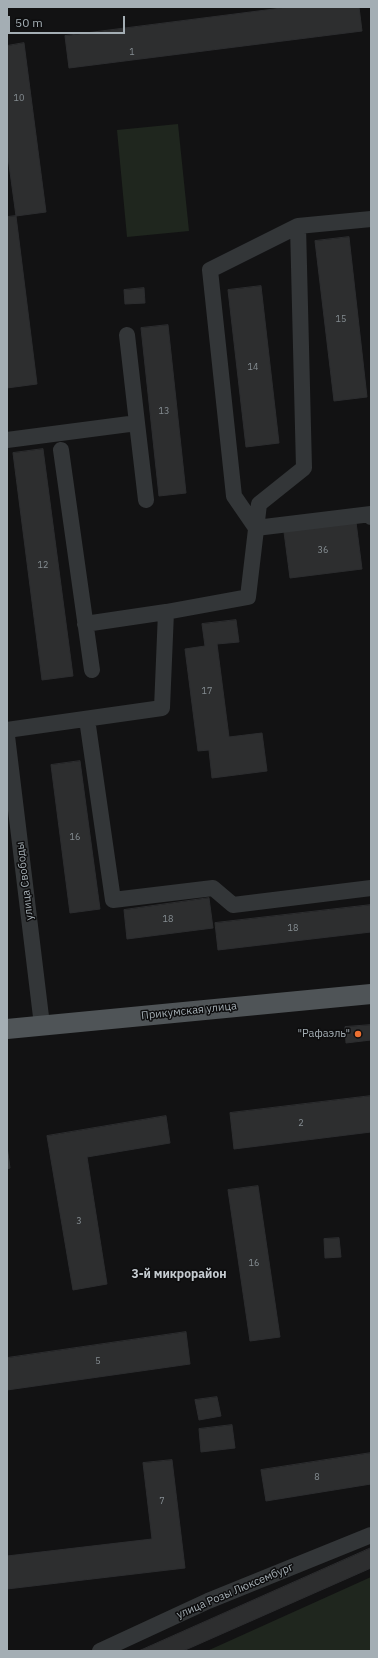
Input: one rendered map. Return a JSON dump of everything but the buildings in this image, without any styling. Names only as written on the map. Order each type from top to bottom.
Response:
[{"type":"main road","name":"Прикумская улица","points":[[7,1029],[371,994]]},
{"type":"street","points":[[256,528],[234,496],[210,270],[298,226],[371,219]]},
{"type":"street","points":[[85,624],[166,612],[248,596],[259,504],[304,468],[298,226]]},
{"type":"street","points":[[128,335],[146,500]]},
{"type":"street","points":[[7,440],[137,423]]},
{"type":"street","points":[[61,450],[92,670]]},
{"type":"street","points":[[256,528],[370,514],[371,517]]},
{"type":"street","points":[[7,730],[162,708],[166,612]]},
{"type":"street","points":[[87,719],[113,900],[213,888],[233,905],[371,888]]},
{"type":"street","name":"улица Свободы","points":[[7,736],[42,1026]]},
{"type":"street","name":"улица Розы Люксембург","points":[[100,1651],[208,1601],[371,1535]]},
{"type":"shaded area","points":[[178,124],[189,231],[127,237],[117,130]]},
{"type":"shaded area","points":[[371,1577],[371,1651],[207,1651]]},
{"type":"place","name":"\"Рафаэль\"","points":[[358,1034]]},
{"type":"district","name":"3-й микрорайон","points":[[179,1275]]}]
